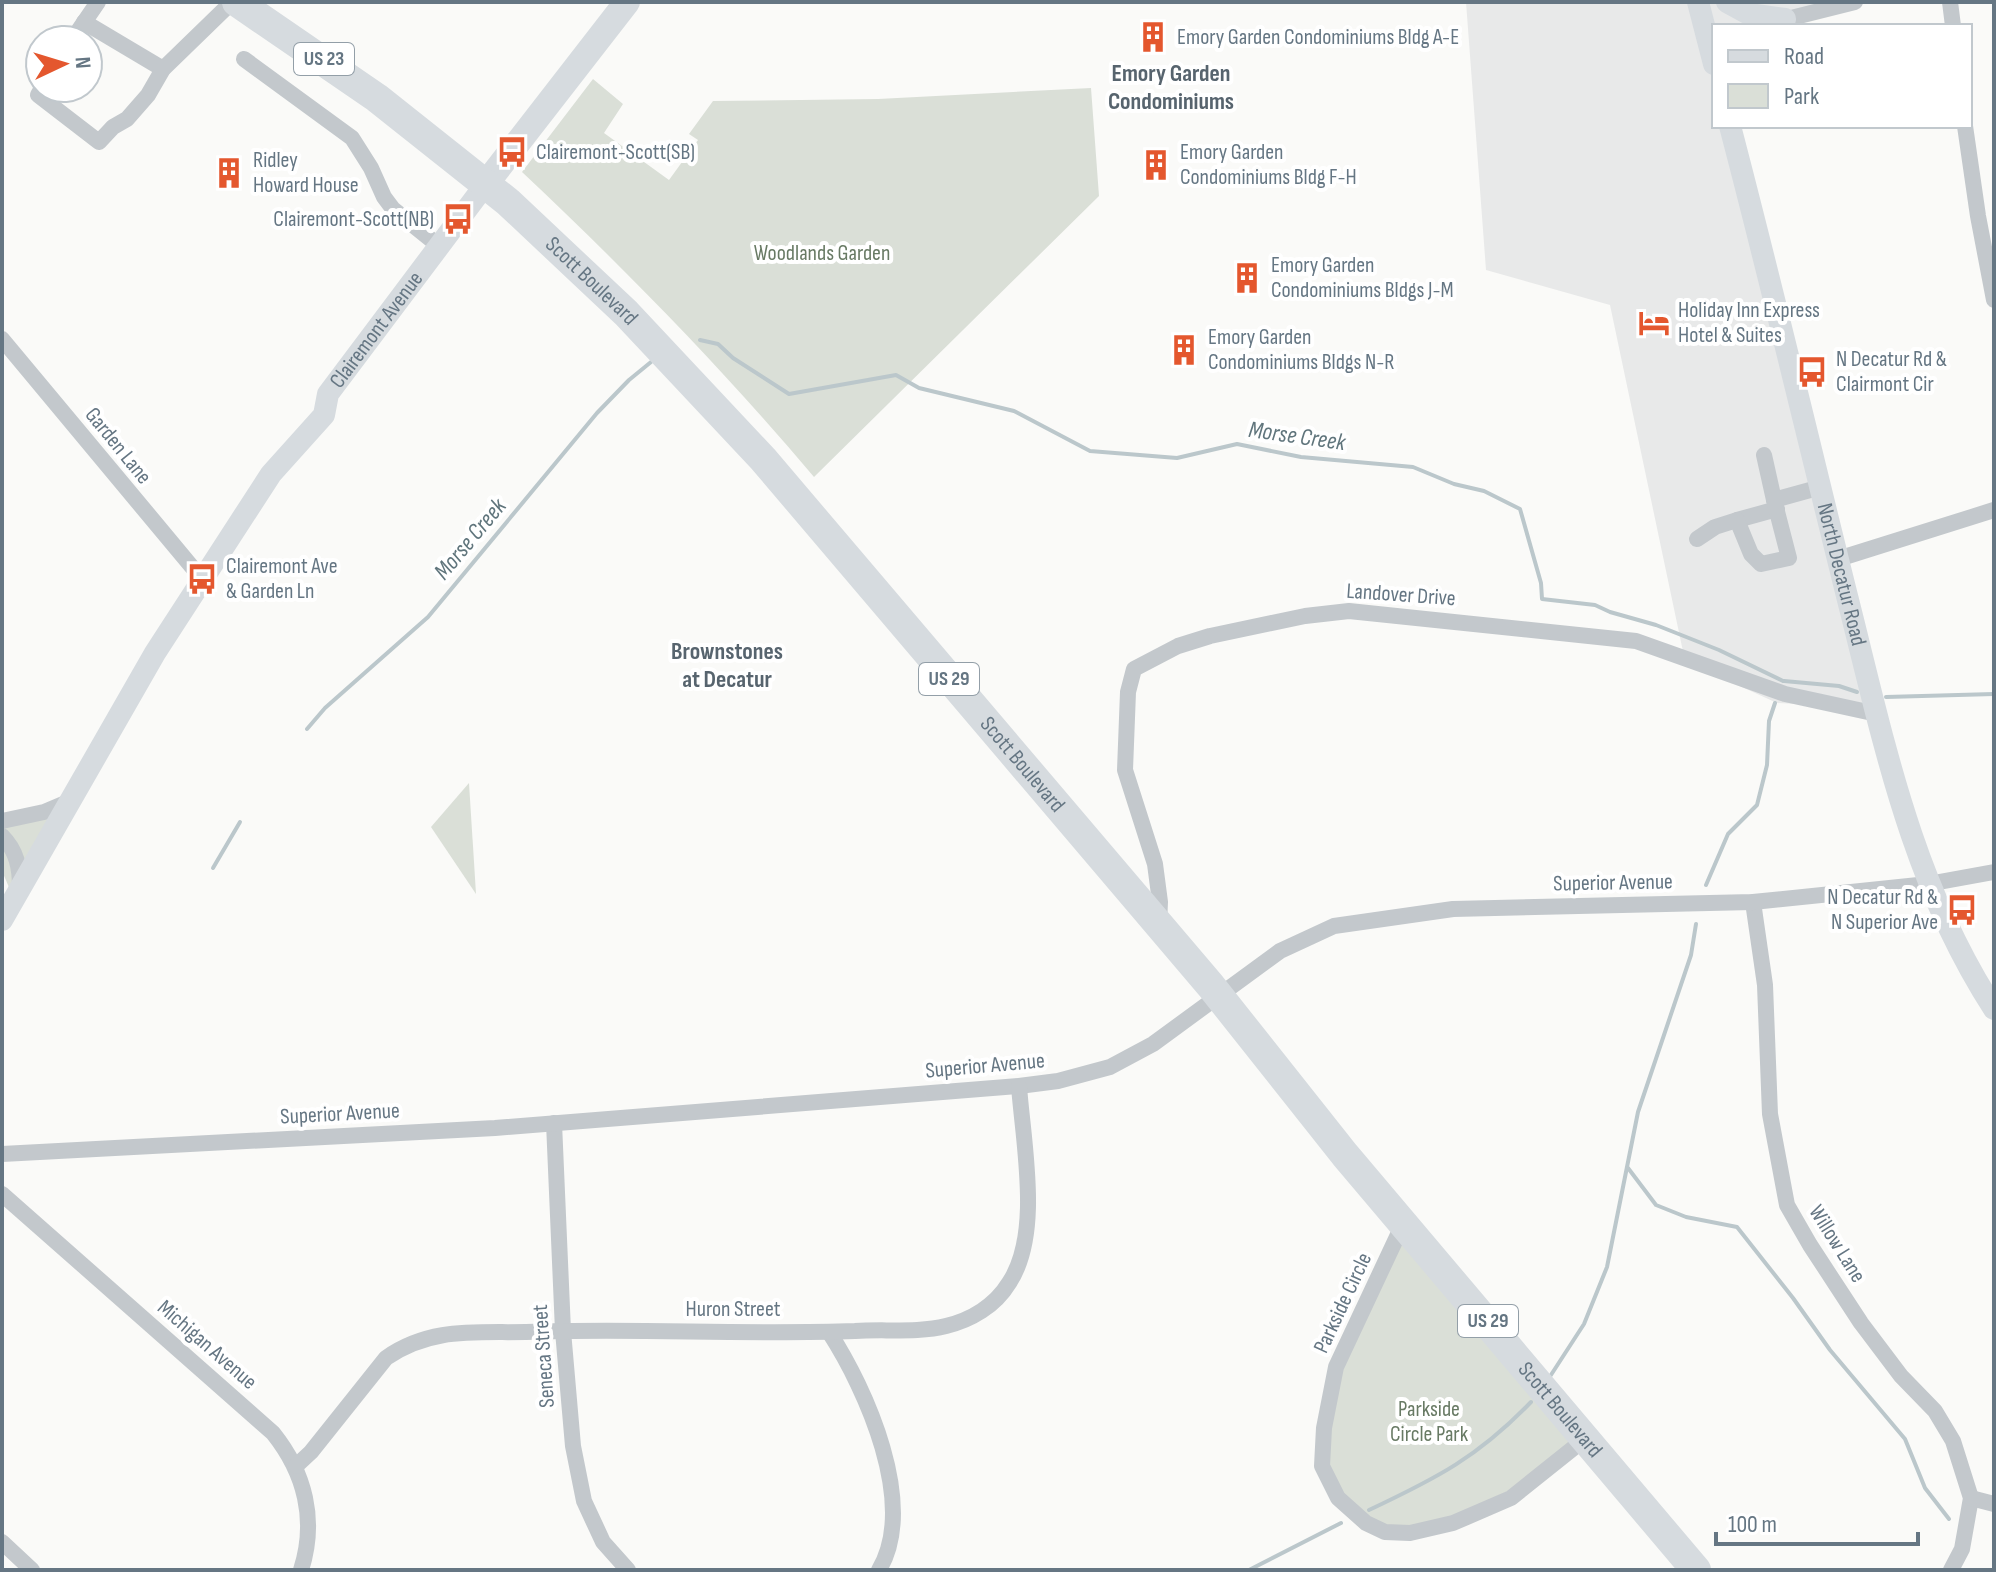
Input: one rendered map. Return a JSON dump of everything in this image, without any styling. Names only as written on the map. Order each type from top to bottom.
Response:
[{"type":"highway","name":"Scott Boulevard","points":[[248,5],[377,98],[508,202],[626,313],[763,459],[1220,997],[1345,1155],[1696,1570]]},
{"type":"main road","name":"Clairemont Avenue","points":[[2,920],[155,653],[271,474],[324,415],[328,394],[627,2]]},
{"type":"main road","points":[[1698,2],[1711,38]]},
{"type":"main road","points":[[1727,2],[1749,14],[1785,19]]},
{"type":"main road","name":"North Decatur Road","points":[[1731,128],[1877,714],[1907,822],[1928,884],[1956,945],[1994,1009]]},
{"type":"street","points":[[98,2],[84,22],[163,69]]},
{"type":"street","points":[[1766,24],[1855,2]]},
{"type":"street","points":[[1950,2],[1953,24]]},
{"type":"street","points":[[50,104],[99,142],[113,127],[127,119],[148,95],[163,69],[248,5]]},
{"type":"street","points":[[244,59],[352,138],[393,209],[439,246]]},
{"type":"street","points":[[1965,128],[1994,300]]},
{"type":"street","name":"Garden Lane","points":[[2,339],[202,579]]},
{"type":"street","points":[[1737,520],[1751,554],[1761,564],[1789,558],[1764,455]]},
{"type":"street","points":[[1697,539],[1715,527],[1821,487]]},
{"type":"street","points":[[1838,559],[1994,510]]},
{"type":"street","name":"Landover Drive","points":[[1159,926],[1160,902],[1155,864],[1125,770],[1128,692],[1134,669],[1178,646],[1210,636],[1305,616],[1349,611],[1529,628],[1649,643],[1785,694],[1877,714]]},
{"type":"street","points":[[2,821],[44,812],[70,801]]},
{"type":"street","points":[[2,836],[15,855],[20,888]]},
{"type":"street","name":"Superior Avenue","points":[[2,1154],[554,1123],[1058,1081],[1110,1067],[1153,1044],[1280,951],[1334,926],[1453,909],[1753,902],[1928,884],[1994,872]]},
{"type":"street","name":"Willow Lane","points":[[1753,902],[1765,985],[1770,1114],[1787,1205],[1861,1323],[1901,1376],[1935,1411],[1953,1441],[1971,1498],[1962,1549],[1951,1570]]},
{"type":"street","name":"Huron Street","points":[[296,1466],[311,1452],[374,1371],[402,1347],[438,1334],[829,1332],[943,1327],[977,1316],[1009,1284],[1025,1248],[1029,1211],[1019,1086]]},
{"type":"street","name":"Seneca Street","points":[[554,1123],[563,1331],[573,1446],[584,1501],[603,1542],[628,1570]]},
{"type":"street","name":"Michigan Avenue","points":[[2,1194],[273,1433],[296,1466],[305,1493],[307,1541],[301,1570]]},
{"type":"street","name":"Parkside Circle","points":[[1404,1222],[1336,1367],[1324,1428],[1322,1466],[1338,1498],[1366,1523],[1385,1532],[1410,1533],[1453,1523],[1511,1498],[1586,1438]]},
{"type":"street","points":[[829,1332],[866,1397],[885,1459],[891,1491],[891,1529],[885,1560],[879,1570]]},
{"type":"street","points":[[1971,1498],[1994,1504]]},
{"type":"street","points":[[2,1542],[32,1570]]},
{"type":"shaded area","points":[[1466,2],[1858,2],[1765,24],[1712,24],[1712,128],[1728,128],[1877,708],[1777,703],[1685,661],[1610,305],[1486,270]]},
{"type":"green space","name":"Woodlands Garden","points":[[593,79],[623,104],[604,133],[669,180],[698,140],[689,134],[713,101],[878,99],[1091,88],[1099,196],[814,477],[672,320],[522,172]]},
{"type":"green space","points":[[469,783],[476,894],[431,827]]},
{"type":"green space","points":[[56,807],[14,899],[2,871],[2,821]]},
{"type":"green space","name":"Parkside Circle Park","points":[[1404,1233],[1579,1452],[1549,1472],[1447,1520],[1414,1527],[1380,1525],[1344,1495],[1326,1458],[1337,1381]]},
{"type":"waterway","name":"Morse Creek","points":[[700,340],[718,344],[733,358],[789,394],[896,375],[919,388],[1014,411],[1090,451],[1177,458],[1237,444],[1301,457],[1413,467],[1454,484],[1484,491],[1520,509],[1541,583],[1542,599],[1595,605],[1656,625],[1719,650],[1783,681]]},
{"type":"waterway","name":"Morse Creek","points":[[307,729],[325,708],[428,617],[597,413],[651,362]]},
{"type":"waterway","points":[[1784,681],[1839,686],[1857,692]]},
{"type":"waterway","points":[[1886,697],[1994,694]]},
{"type":"waterway","points":[[1706,885],[1728,834],[1757,805],[1767,765],[1769,721],[1775,703]]},
{"type":"waterway","points":[[213,868],[240,822]]},
{"type":"waterway","points":[[1549,1378],[1584,1324],[1607,1267],[1638,1112],[1691,955],[1696,924]]},
{"type":"waterway","points":[[1628,1168],[1656,1205],[1686,1217],[1737,1227],[1830,1350],[1905,1439],[1925,1488],[1949,1519]]},
{"type":"waterway","points":[[1369,1510],[1456,1465],[1493,1438],[1531,1402]]},
{"type":"waterway","points":[[1249,1570],[1341,1523]]},
{"type":"place","name":"Emory Garden Condominiums Bldg A-E","points":[[1153,37]]},
{"type":"place","name":"Clairemont-Scott(SB)","points":[[512,152]]},
{"type":"place","name":"Emory Garden Condominiums Bldg F-H","points":[[1156,165]]},
{"type":"place","name":"Ridley Howard House","points":[[229,173]]},
{"type":"place","name":"Clairemont-Scott(NB)","points":[[458,219]]},
{"type":"place","name":"Emory Garden Condominiums Bldgs J-M","points":[[1247,278]]},
{"type":"place","name":"Holiday Inn Express Hotel & Suites","points":[[1654,323]]},
{"type":"place","name":"Emory Garden Condominiums Bldgs N-R","points":[[1184,350]]},
{"type":"place","name":"N Decatur Rd & Clairmont Cir","points":[[1812,372]]},
{"type":"place","name":"Clairemont Ave & Garden Ln","points":[[202,579]]},
{"type":"place","name":"N Decatur Rd & N Superior Ave","points":[[1962,910]]},
{"type":"district","name":"Emory Garden Condominiums","points":[[1171,87]]},
{"type":"district","name":"Brownstones at Decatur","points":[[727,665]]}]
